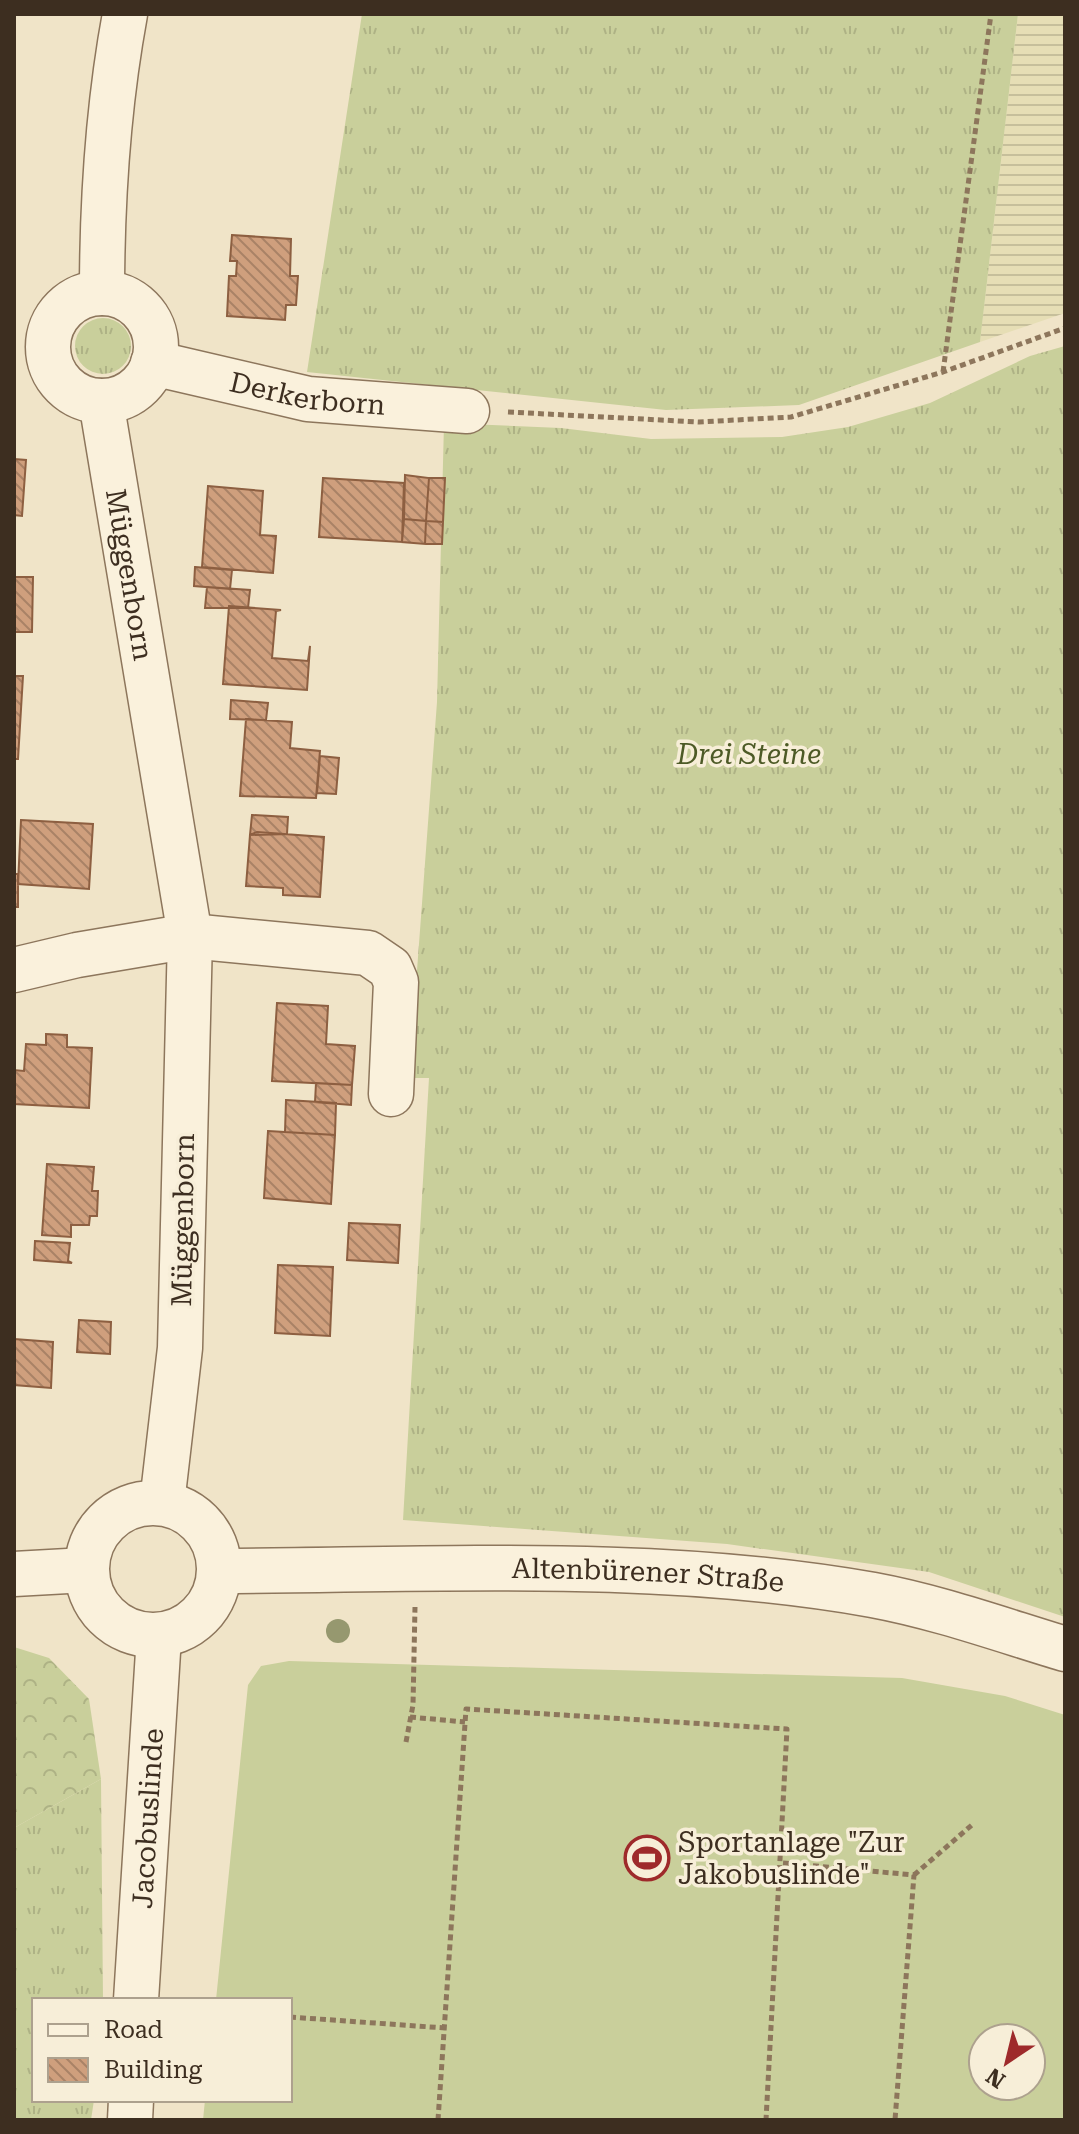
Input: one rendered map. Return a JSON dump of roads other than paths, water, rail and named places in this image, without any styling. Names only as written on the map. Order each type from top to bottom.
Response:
[{"type":"street","points":[[102,293],[102,233],[112,75],[125,14]]},
{"type":"street","points":[[102,293],[122,296],[139,307],[151,323],[155,343],[153,363],[145,379],[133,391],[101,401],[84,398],[57,377],[32,364],[48,341],[53,322],[65,306],[82,296],[102,293]]},
{"type":"street","name":"Derkerborn","points":[[153,363],[308,399],[467,411]]},
{"type":"street","name":"Müggenborn","points":[[101,401],[190,936],[180,1348],[162,1503]]},
{"type":"street","points":[[14,970],[77,955],[190,936],[348,950],[380,959],[390,968],[396,982],[391,1094]]},
{"type":"street","points":[[143,1503],[162,1503],[180,1509],[210,1534],[220,1571],[211,1602],[202,1615],[175,1633],[159,1636],[137,1634],[117,1626],[101,1611],[90,1592],[86,1570],[89,1551],[108,1520],[143,1503]]},
{"type":"street","name":"Altenbürener Straße","points":[[220,1571],[556,1568],[785,1582],[890,1599],[1065,1649]]},
{"type":"street","points":[[14,1574],[86,1570]]},
{"type":"street","name":"Jacobuslinde","points":[[136,1998],[159,1636]]},
{"type":"place","name":"Sportanlage \"Zur Jakobuslinde\"","points":[[647,1858]]},
{"type":"park label","name":"Drei Steine","points":[[749,754]]}]
